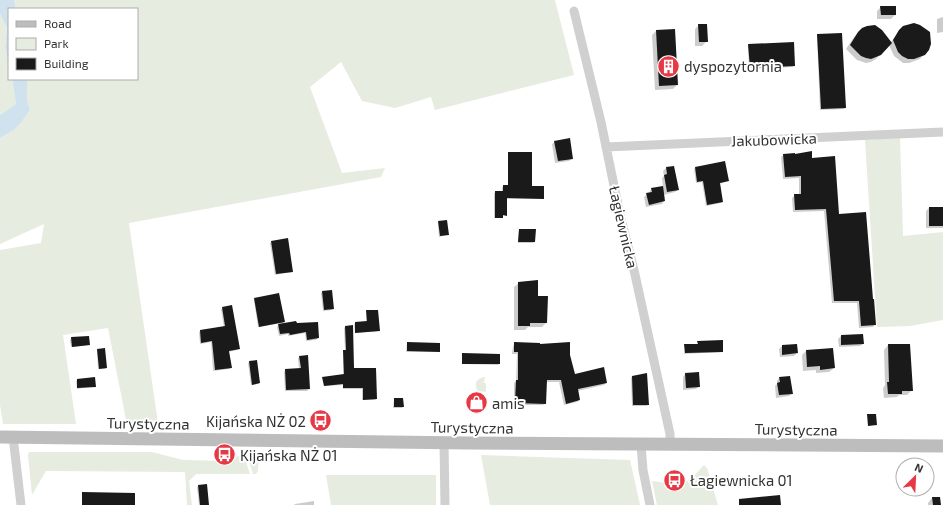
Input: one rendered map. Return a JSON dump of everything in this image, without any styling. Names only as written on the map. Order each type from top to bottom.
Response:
[{"type":"main road","name":"Turystyczna","points":[[7,437],[641,445],[943,446]]},
{"type":"street","name":"Łagiewnicka","points":[[574,11],[670,434],[670,444]]},
{"type":"street","name":"Jakubowicka","points":[[606,147],[943,132]]},
{"type":"street","points":[[7,437],[21,505]]},
{"type":"street","points":[[444,443],[445,505]]},
{"type":"street","points":[[641,445],[643,470],[650,505]]},
{"type":"green space","points":[[14,0],[555,0],[574,75],[435,110],[431,97],[395,108],[362,101],[341,62],[310,87],[342,173],[385,168],[381,177],[129,223],[158,423],[127,425],[108,328],[63,335],[76,424],[3,424],[0,405],[0,250],[41,243],[44,224],[0,244],[0,138],[14,130],[30,110],[27,99],[27,80],[138,80],[138,8],[16,8]]},
{"type":"green space","points":[[0,14],[7,28],[5,47],[8,61],[8,80],[12,80],[16,104],[0,115]]},
{"type":"green space","points":[[900,138],[903,236],[943,232],[943,320],[910,326],[877,327],[865,140]]},
{"type":"green space","points":[[485,377],[484,383],[486,383],[486,392],[478,391],[476,384],[478,380]]},
{"type":"green space","points":[[29,452],[152,452],[183,460],[227,461],[228,457],[244,456],[250,474],[196,474],[189,481],[192,505],[187,505],[185,472],[46,471],[32,495],[28,455]]},
{"type":"green space","points":[[257,452],[259,455],[258,471],[256,474],[253,474],[247,455]]},
{"type":"green space","points":[[481,455],[630,460],[640,505],[490,505]]},
{"type":"green space","points":[[704,465],[707,468],[718,505],[657,505],[652,481],[681,485],[692,478]]},
{"type":"green space","points":[[326,475],[436,475],[436,505],[331,505]]},
{"type":"water","points":[[0,0],[14,0],[16,8],[8,8],[8,61],[5,47],[7,28],[0,14]]},
{"type":"water","points":[[12,80],[27,80],[27,99],[30,110],[14,130],[0,138],[0,115],[16,104]]},
{"type":"building","points":[[880,6],[896,6],[896,15],[881,15]]},
{"type":"building","points":[[914,23],[930,32],[931,44],[925,55],[914,59],[908,59],[898,52],[893,40],[903,26]]},
{"type":"building","points":[[698,24],[707,24],[708,42],[699,42]]},
{"type":"building","points":[[875,25],[882,30],[892,43],[881,55],[871,59],[861,56],[850,45],[862,28]]},
{"type":"building","name":"dyspozytornia","points":[[675,29],[678,85],[659,86],[656,30]]},
{"type":"building","points":[[842,33],[846,108],[821,109],[817,34]]},
{"type":"building","points":[[794,42],[795,66],[750,68],[748,44]]},
{"type":"building","points":[[570,138],[573,159],[558,161],[554,141]]},
{"type":"building","points":[[812,151],[812,158],[835,156],[839,214],[866,212],[876,325],[861,326],[859,301],[834,301],[826,209],[795,210],[794,194],[801,194],[801,176],[785,177],[783,154],[795,154]]},
{"type":"building","points":[[508,152],[532,152],[532,186],[544,186],[544,199],[507,198],[507,216],[503,215],[503,218],[495,218],[495,191],[503,191],[503,185],[508,185]]},
{"type":"building","points":[[725,161],[729,181],[720,183],[723,202],[707,205],[703,181],[697,182],[695,167]]},
{"type":"building","points":[[674,166],[679,190],[667,192],[664,175],[667,174],[666,167]]},
{"type":"building","points":[[663,186],[665,201],[649,205],[646,193],[652,192],[651,188]]},
{"type":"building","points":[[929,207],[943,207],[943,226],[929,226]]},
{"type":"building","points":[[447,220],[449,235],[440,236],[438,221]]},
{"type":"building","points":[[519,229],[536,229],[535,242],[518,242]]},
{"type":"building","points":[[288,238],[293,272],[276,274],[271,241]]},
{"type":"building","points":[[538,280],[538,296],[548,296],[547,323],[530,323],[530,326],[518,326],[518,282]]},
{"type":"building","points":[[332,290],[334,309],[324,310],[322,291]]},
{"type":"building","points":[[279,293],[285,322],[259,327],[254,298]]},
{"type":"building","points":[[232,305],[240,349],[229,351],[232,368],[215,370],[212,341],[201,343],[200,330],[225,326],[222,307]]},
{"type":"building","points":[[366,310],[378,310],[380,331],[355,333],[355,322],[367,321]]},
{"type":"building","points":[[296,321],[297,323],[318,322],[319,338],[307,340],[306,332],[290,335],[289,333],[280,334],[278,324]]},
{"type":"building","points":[[353,325],[354,368],[376,368],[377,399],[363,400],[363,388],[343,388],[343,384],[324,386],[322,377],[344,374],[343,350],[346,350],[345,326]]},
{"type":"building","points":[[863,334],[864,344],[841,345],[841,335]]},
{"type":"building","points":[[89,336],[90,345],[72,347],[71,337]]},
{"type":"building","points":[[723,340],[723,352],[685,353],[684,344],[698,344],[697,341]]},
{"type":"building","points":[[407,342],[440,343],[440,352],[407,351]]},
{"type":"building","points":[[514,342],[540,344],[570,342],[570,355],[575,374],[604,367],[607,383],[578,389],[580,400],[566,404],[561,380],[547,380],[546,404],[515,403],[516,380],[518,380],[518,352],[514,352]]},
{"type":"building","points":[[797,344],[798,353],[782,355],[782,345]]},
{"type":"building","points":[[888,344],[910,344],[913,391],[902,391],[902,394],[888,394]]},
{"type":"building","points":[[105,348],[107,368],[99,369],[97,349]]},
{"type":"building","points":[[833,348],[835,368],[820,370],[820,366],[807,367],[806,350]]},
{"type":"building","points":[[462,353],[500,354],[500,364],[462,364]]},
{"type":"building","points":[[308,355],[310,389],[286,390],[285,369],[301,368],[299,356]]},
{"type":"building","points":[[257,360],[260,383],[252,385],[249,361]]},
{"type":"building","points":[[699,372],[700,387],[686,388],[685,373]]},
{"type":"building","points":[[647,373],[649,405],[633,405],[632,376]]},
{"type":"building","points":[[790,376],[793,394],[779,395],[777,383],[780,382],[779,377]]},
{"type":"building","points":[[95,377],[96,387],[77,388],[77,379]]},
{"type":"building","points":[[394,398],[403,398],[404,407],[394,407]]},
{"type":"building","points":[[867,414],[876,414],[877,425],[868,426]]},
{"type":"building","points":[[207,484],[209,505],[200,505],[198,485]]},
{"type":"building","points":[[82,492],[135,493],[135,505],[82,505]]},
{"type":"building","points":[[780,495],[781,505],[739,505],[739,499]]},
{"type":"building","points":[[932,497],[940,497],[941,505],[933,505]]},
{"type":"place","name":"dyspozytornia","points":[[668,66]]},
{"type":"place","name":"amis","points":[[476,403]]},
{"type":"place","name":"Kijańska NŻ 02","points":[[321,421]]},
{"type":"place","name":"Kijańska NŻ 01","points":[[224,455]]},
{"type":"place","name":"Łagiewnicka 01","points":[[674,480]]}]
